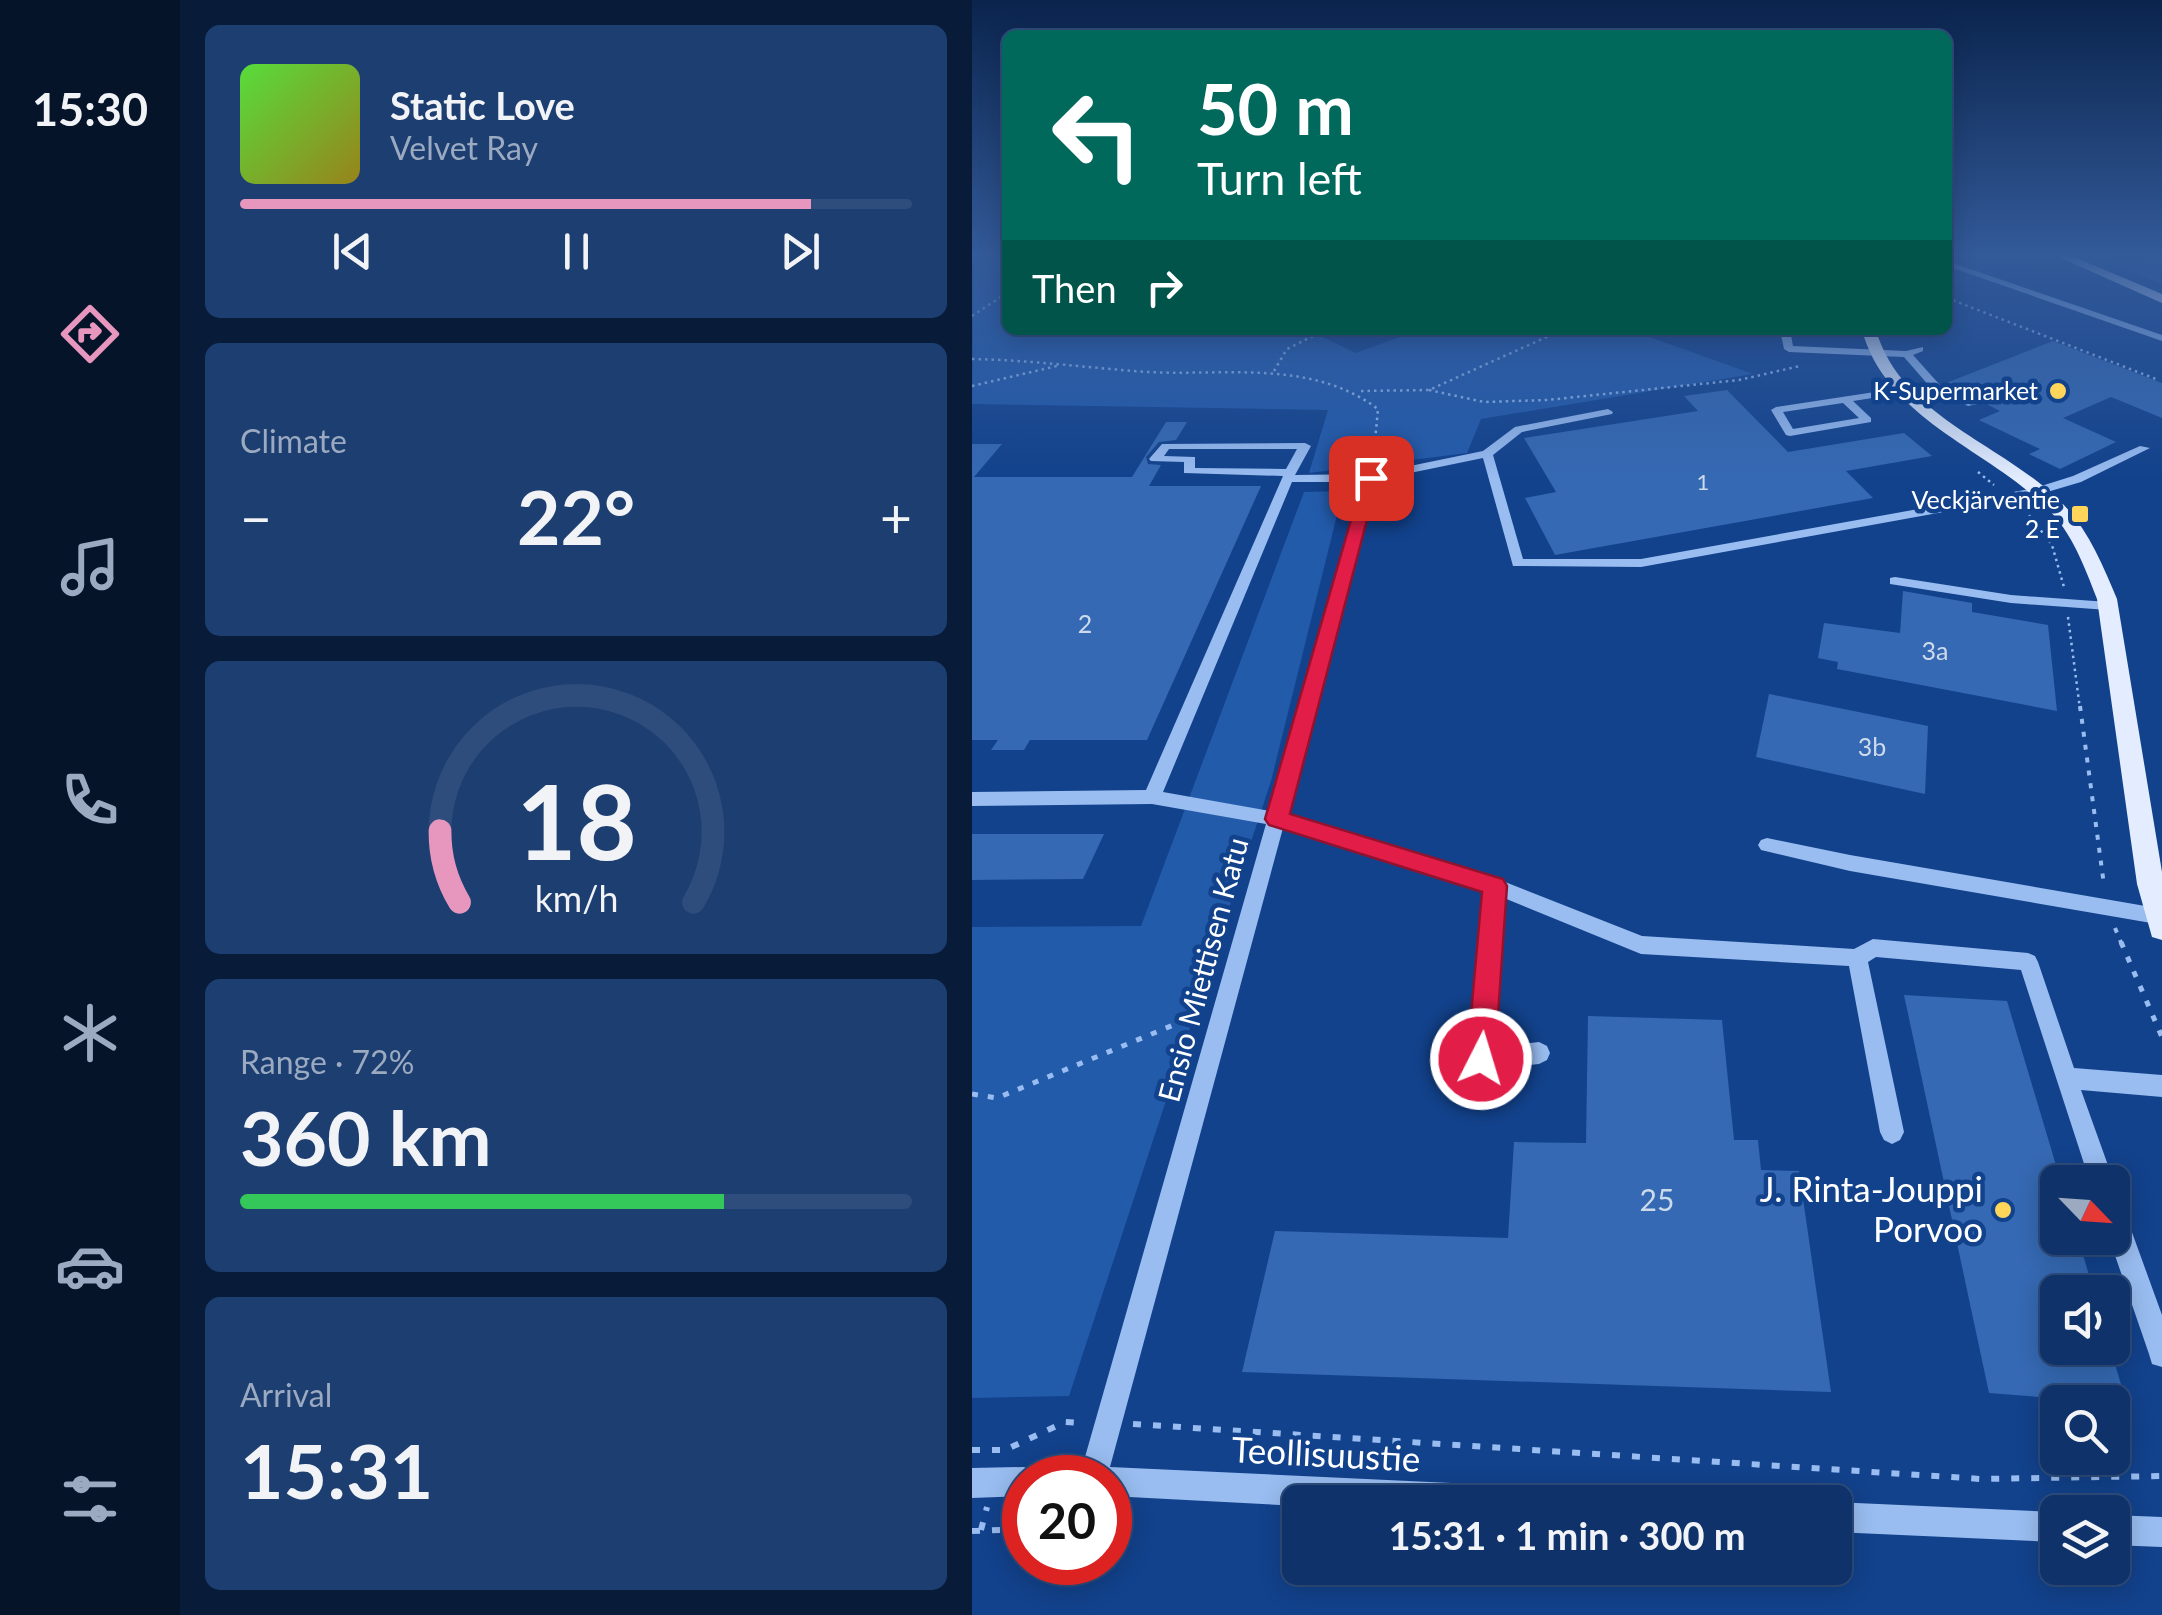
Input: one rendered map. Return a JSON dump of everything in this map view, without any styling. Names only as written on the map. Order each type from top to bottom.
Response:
[{"type":"main road","points":[[1870,335],[1874,352],[1910,397],[2037,491],[2077,530],[2108,606],[2160,922]]},
{"type":"street","points":[[2138,329],[2162,338]]},
{"type":"street","points":[[1785,335],[1789,348],[1908,354],[1920,349]]},
{"type":"street","points":[[1908,354],[1934,386],[1972,404]]},
{"type":"street","points":[[1845,399],[1867,420],[1790,433],[1776,410],[1845,399],[1946,392]]},
{"type":"street","points":[[1152,797],[1288,476],[1305,446],[1166,446],[1156,459],[1191,459],[1188,471],[1288,476],[1371,478],[1487,454],[1519,429],[1608,412]]},
{"type":"street","points":[[1487,454],[1518,563],[1641,563],[2037,491],[2077,480],[2144,448]]},
{"type":"street","name":"Ensio Miettisen Katu","points":[[1100,1455],[1371,478]]},
{"type":"street","points":[[1895,581],[2011,599],[2108,606]]},
{"type":"street","points":[[972,800],[1152,797],[1277,819],[1495,886],[1641,945],[1857,958],[1873,948],[2028,962],[2096,1165]]},
{"type":"street","points":[[1767,845],[1850,864],[2107,904],[2160,922]]},
{"type":"street","points":[[1495,886],[1481,1059],[1540,1053]]},
{"type":"street","points":[[1857,958],[1892,1132]]},
{"type":"street","points":[[2066,1078],[2162,1086]]},
{"type":"street","points":[[2127,1255],[2162,1354]]},
{"type":"street","points":[[972,1483],[1002,1482]]},
{"type":"street","name":"Teollisuustie","points":[[1132,1483],[1282,1490]]},
{"type":"street","points":[[1852,1517],[2040,1526]]},
{"type":"street","points":[[2130,1531],[2162,1532]]},
{"type":"path","points":[[2028,329],[2156,379]]},
{"type":"path","points":[[1274,371],[1276,360],[1292,343],[1312,335]]},
{"type":"path","points":[[1429,390],[1551,335]]},
{"type":"path","points":[[972,359],[1171,373],[1274,371],[1361,391],[1429,390],[1484,402],[1547,400],[1739,380],[1805,365]]},
{"type":"path","points":[[972,386],[1039,374],[1061,364]]},
{"type":"path","points":[[1361,391],[1378,408],[1371,478]]},
{"type":"path","points":[[1979,473],[2047,532],[2060,557],[2107,904],[2162,1037]]},
{"type":"path","points":[[972,1094],[998,1098],[1228,1003]]},
{"type":"path","points":[[972,1450],[1005,1450],[1065,1422],[1197,1425],[1981,1479],[2162,1476]]},
{"type":"path","points":[[972,1532],[1002,1531]]},
{"type":"shaded area","points":[[973,329],[1002,329],[1002,335],[1318,335],[1356,353],[1405,335],[1644,335],[1753,374],[1481,419],[1467,453],[1309,473],[1328,410],[972,404]]},
{"type":"shaded area","points":[[1343,491],[1271,781],[1069,1396],[972,1398],[972,927],[1141,926],[1304,492]]},
{"type":"building","name":"K-Supermarket","points":[[2053,341],[2162,383],[2162,418],[2111,397],[2063,418],[2116,442],[2060,469],[2029,454],[2040,449],[1979,420],[2000,411],[1946,383]]},
{"type":"building","points":[[1727,390],[1788,452],[1904,433],[1932,456],[1846,471],[1873,498],[1555,555],[1525,498],[1556,492],[1524,438],[1698,411],[1684,396]]},
{"type":"building","points":[[1166,422],[1187,422],[1176,440],[1159,442],[1146,457],[1148,464],[1161,465],[1149,486],[1261,486],[1147,740],[1030,740],[1024,750],[991,750],[998,740],[972,740],[972,444],[1002,444],[974,477],[1132,477]]},
{"type":"building","points":[[1903,591],[1972,603],[1972,612],[2048,625],[2057,711],[1837,669],[1838,662],[1818,658],[1824,623],[1900,633]]},
{"type":"building","points":[[1769,694],[1928,726],[1925,794],[1756,757]]},
{"type":"building","points":[[972,834],[1104,834],[1083,879],[972,880]]},
{"type":"building","name":"J. Rinta-Jouppi Porvoo","points":[[1904,995],[2007,1001],[2056,1165],[2040,1165],[2040,1255],[2083,1255],[2089,1275],[2040,1275],[2040,1365],[2115,1365],[2121,1385],[2040,1385],[2040,1397],[1989,1393]]},
{"type":"building","points":[[1588,1016],[1722,1020],[1734,1140],[1758,1140],[1761,1170],[1799,1171],[1831,1392],[1242,1372],[1275,1231],[1508,1238],[1514,1142],[1586,1143]]},
{"type":"place","name":"K-Supermarket","points":[[2058,391]]},
{"type":"place","name":"Veckjärventie 2 E","points":[[2080,514]]},
{"type":"place","name":"J. Rinta-Jouppi Porvoo","points":[[2003,1210]]},
{"type":"route","points":[[1371,478],[1277,819],[1495,886],[1481,1059]]}]
